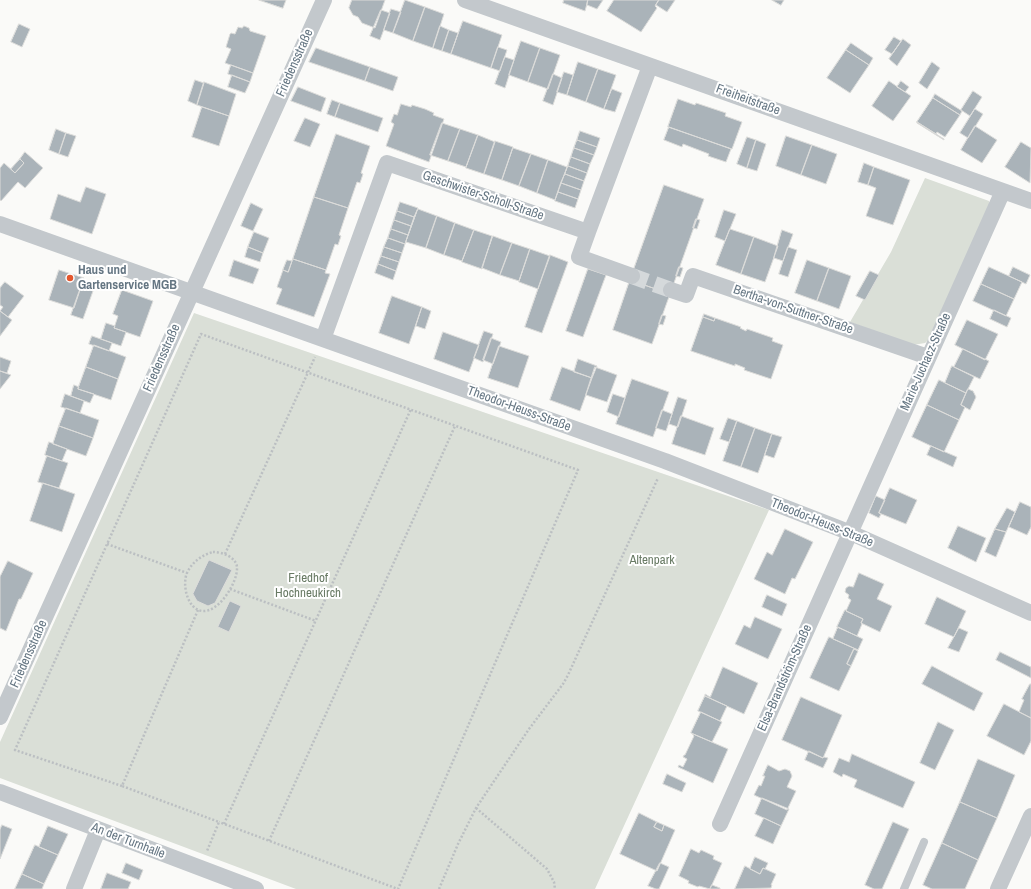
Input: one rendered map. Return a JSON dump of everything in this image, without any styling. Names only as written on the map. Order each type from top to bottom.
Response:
[{"type":"street","name":"Friedensstraße","points":[[0,717],[324,0]]},
{"type":"street","name":"Freiheitstraße","points":[[466,0],[1031,201]]},
{"type":"street","points":[[632,276],[579,257],[650,66]]},
{"type":"street","name":"Geschwister-Scholl-Straße","points":[[323,339],[387,163],[588,232]]},
{"type":"street","name":"Marie-Juchacz-Straße","points":[[851,533],[1003,191]]},
{"type":"street","name":"Theodor-Heuss-Straße","points":[[0,224],[665,461],[851,533],[1031,613]]},
{"type":"street","name":"Bertha-von-Suttner-Straße","points":[[671,290],[686,295],[693,276],[928,357]]},
{"type":"street","name":"Elsa-Brandström-Straße","points":[[720,824],[851,533]]},
{"type":"street","name":"An der Turnhalle","points":[[0,792],[256,889]]},
{"type":"street","points":[[998,889],[1031,816]]},
{"type":"street","points":[[74,889],[98,830]]},
{"type":"lane","points":[[904,889],[924,842]]},
{"type":"path","points":[[201,334],[411,409],[578,470],[398,889],[122,786],[15,750],[201,334]]},
{"type":"path","points":[[225,554],[323,339]]},
{"type":"path","points":[[224,824],[411,409]]},
{"type":"path","points":[[269,841],[455,426]]},
{"type":"path","points":[[439,889],[458,844],[476,808],[529,729],[563,684],[571,670],[665,461]]},
{"type":"path","points":[[107,544],[187,573]]},
{"type":"path","points":[[216,552],[225,554],[236,563],[237,566],[230,589],[224,598],[213,609],[206,611],[198,610],[192,605],[187,593],[187,573],[193,564],[206,554],[216,552]]},
{"type":"path","points":[[230,589],[316,621]]},
{"type":"path","points":[[122,786],[198,610]]},
{"type":"path","points":[[476,808],[547,869],[554,882],[555,889]]},
{"type":"path","points":[[200,868],[219,822]]},
{"type":"green space","points":[[925,178],[989,201],[989,213],[933,336],[925,343],[913,345],[850,322],[891,252]]},
{"type":"green space","name":"Friedhof Hochneukirch","points":[[194,313],[769,510],[595,889],[296,889],[0,778],[0,742]]},
{"type":"building","points":[[259,0],[286,0],[283,8]]},
{"type":"building","points":[[352,0],[385,0],[375,28],[362,23],[358,17],[353,15],[349,8]]},
{"type":"building","points":[[405,0],[425,7],[413,41],[393,33]]},
{"type":"building","points":[[564,0],[588,0],[585,11],[563,3]]},
{"type":"building","points":[[588,0],[603,0],[597,9],[587,5]]},
{"type":"building","points":[[614,0],[659,0],[655,6],[657,8],[641,32],[607,11]]},
{"type":"building","points":[[659,0],[675,0],[667,12],[656,5]]},
{"type":"building","points":[[772,0],[784,0],[781,5]]},
{"type":"building","points":[[425,7],[444,14],[433,48],[413,41]]},
{"type":"building","points":[[391,9],[401,12],[393,33],[384,30]]},
{"type":"building","points":[[381,10],[390,13],[380,40],[370,36]]},
{"type":"building","points":[[463,21],[502,35],[491,68],[451,54]]},
{"type":"building","points":[[19,24],[30,29],[22,47],[11,42]]},
{"type":"building","points":[[244,26],[249,28],[250,31],[266,36],[253,73],[225,63],[231,49],[226,47],[230,34],[235,34],[238,27],[242,28]]},
{"type":"building","points":[[440,26],[449,30],[442,51],[433,48]]},
{"type":"building","points":[[449,30],[458,33],[451,54],[442,51]]},
{"type":"building","points":[[894,37],[901,41],[892,54],[885,50]]},
{"type":"building","points":[[903,39],[911,45],[897,66],[889,59]]},
{"type":"building","points":[[521,41],[540,48],[528,82],[509,75]]},
{"type":"building","points":[[851,43],[873,58],[869,65],[846,50]]},
{"type":"building","points":[[498,47],[507,50],[500,71],[491,68]]},
{"type":"building","points":[[316,48],[370,67],[365,81],[309,62]]},
{"type":"building","points":[[540,48],[560,55],[548,89],[528,82]]},
{"type":"building","points":[[846,50],[869,65],[850,93],[827,78]]},
{"type":"building","points":[[505,57],[514,60],[505,88],[495,84]]},
{"type":"building","points":[[578,62],[598,69],[586,102],[567,95]]},
{"type":"building","points":[[932,62],[940,68],[927,89],[919,83]]},
{"type":"building","points":[[231,65],[253,73],[250,82],[228,74]]},
{"type":"building","points":[[370,67],[398,77],[393,91],[365,81]]},
{"type":"building","points":[[598,69],[616,75],[604,109],[586,102]]},
{"type":"building","points":[[564,72],[573,75],[567,95],[557,92]]},
{"type":"building","points":[[553,74],[562,78],[553,105],[543,101]]},
{"type":"building","points":[[232,75],[250,82],[245,93],[228,87]]},
{"type":"building","points":[[195,80],[204,83],[197,105],[188,101]]},
{"type":"building","points":[[889,81],[911,96],[893,121],[872,106]]},
{"type":"building","points":[[901,81],[909,87],[905,92],[897,87]]},
{"type":"building","points":[[204,82],[236,94],[229,116],[197,105]]},
{"type":"building","points":[[298,87],[326,98],[321,112],[291,101]]},
{"type":"building","points":[[612,89],[622,93],[615,112],[604,109]]},
{"type":"building","points":[[973,91],[982,97],[970,116],[961,110]]},
{"type":"building","points":[[935,94],[962,111],[960,115],[933,98]]},
{"type":"building","points":[[933,98],[960,115],[945,137],[937,132],[936,134],[917,122]]},
{"type":"building","points":[[678,99],[726,113],[725,116],[742,122],[732,149],[668,127]]},
{"type":"building","points":[[332,100],[340,103],[335,117],[327,114]]},
{"type":"building","points":[[340,103],[383,118],[378,132],[335,117]]},
{"type":"building","points":[[401,104],[411,107],[412,105],[425,109],[434,113],[433,115],[444,119],[429,162],[386,146],[394,124],[391,122],[394,114],[397,115]]},
{"type":"building","points":[[202,107],[229,116],[219,146],[192,137]]},
{"type":"building","points":[[975,109],[983,114],[968,138],[960,133]]},
{"type":"building","points":[[305,118],[320,124],[310,147],[294,141]]},
{"type":"building","points":[[442,123],[460,129],[448,161],[430,155]]},
{"type":"building","points":[[917,123],[944,139],[944,140]]},
{"type":"building","points":[[975,126],[997,140],[982,163],[961,150]]},
{"type":"building","points":[[669,127],[731,149],[726,162],[708,156],[709,154],[683,144],[682,147],[664,140]]},
{"type":"building","points":[[56,129],[66,133],[59,154],[49,150]]},
{"type":"building","points":[[460,129],[478,135],[466,167],[448,161]]},
{"type":"building","points":[[580,131],[600,138],[597,147],[577,140]]},
{"type":"building","points":[[66,133],[76,136],[68,157],[59,154]]},
{"type":"building","points":[[336,134],[370,146],[361,173],[363,174],[360,183],[357,182],[348,208],[314,197]]},
{"type":"building","points":[[478,135],[495,142],[484,174],[466,168]]},
{"type":"building","points":[[786,136],[812,145],[801,175],[776,166]]},
{"type":"building","points":[[747,137],[756,140],[747,168],[737,164]]},
{"type":"building","points":[[577,140],[597,147],[594,155],[574,148]]},
{"type":"building","points":[[756,140],[766,144],[757,171],[747,168]]},
{"type":"building","points":[[495,141],[513,147],[502,180],[484,174]]},
{"type":"building","points":[[1021,142],[1031,148],[1030,183],[1005,167]]},
{"type":"building","points":[[812,145],[837,154],[826,184],[801,175]]},
{"type":"building","points":[[513,148],[531,154],[519,186],[502,180]]},
{"type":"building","points":[[574,148],[594,155],[590,164],[571,157]]},
{"type":"building","points":[[25,152],[43,168],[25,188],[18,182],[1,201],[0,168],[4,163],[15,173],[24,163],[20,159]]},
{"type":"building","points":[[531,154],[548,160],[537,193],[519,186]]},
{"type":"building","points":[[571,157],[590,164],[587,173],[568,166]]},
{"type":"building","points":[[20,159],[24,163],[15,173],[11,169]]},
{"type":"building","points":[[548,160],[567,167],[555,200],[537,193]]},
{"type":"building","points":[[864,163],[874,167],[868,185],[858,182]]},
{"type":"building","points":[[568,166],[587,173],[584,181],[565,174]]},
{"type":"building","points":[[874,167],[910,180],[893,225],[866,216],[876,188],[868,185]]},
{"type":"building","points":[[565,174],[584,181],[581,190],[561,183]]},
{"type":"building","points":[[561,183],[581,190],[578,199],[558,192]]},
{"type":"building","points":[[664,185],[704,199],[670,294],[630,280]]},
{"type":"building","points":[[86,187],[106,194],[92,234],[50,219],[58,194],[80,202]]},
{"type":"building","points":[[558,192],[578,199],[575,208],[555,201]]},
{"type":"building","points":[[314,197],[348,208],[339,235],[341,236],[338,245],[335,244],[326,270],[293,259]]},
{"type":"building","points":[[400,202],[418,208],[414,217],[397,211]]},
{"type":"building","points":[[251,203],[263,209],[253,231],[241,226]]},
{"type":"building","points":[[418,209],[437,216],[426,248],[406,242]]},
{"type":"building","points":[[724,210],[736,214],[725,241],[715,237]]},
{"type":"building","points":[[397,211],[414,217],[411,226],[394,220]]},
{"type":"building","points":[[437,216],[455,223],[444,255],[426,248]]},
{"type":"building","points":[[696,219],[700,220],[697,229],[693,228]]},
{"type":"building","points":[[394,220],[411,226],[408,235],[391,229]]},
{"type":"building","points":[[455,223],[474,230],[462,261],[444,255]]},
{"type":"building","points":[[391,229],[408,235],[405,244],[388,238]]},
{"type":"building","points":[[730,229],[754,237],[741,274],[716,265]]},
{"type":"building","points":[[474,230],[492,236],[482,269],[462,262]]},
{"type":"building","points":[[782,230],[793,234],[783,261],[774,258]]},
{"type":"building","points":[[254,232],[269,238],[263,253],[248,247]]},
{"type":"building","points":[[493,236],[512,243],[500,275],[482,268]]},
{"type":"building","points":[[754,237],[778,246],[765,282],[741,274]]},
{"type":"building","points":[[388,238],[405,244],[402,253],[384,247]]},
{"type":"building","points":[[512,243],[530,249],[519,281],[500,275]]},
{"type":"building","points":[[248,247],[263,253],[260,262],[245,257]]},
{"type":"building","points":[[384,247],[402,253],[399,262],[381,256]]},
{"type":"building","points":[[788,247],[797,250],[788,277],[779,274]]},
{"type":"building","points":[[530,249],[550,256],[538,289],[519,282]]},
{"type":"building","points":[[550,255],[568,262],[542,333],[525,327]]},
{"type":"building","points":[[381,256],[399,262],[396,271],[378,264]]},
{"type":"building","points":[[293,259],[326,270],[325,273],[330,274],[314,317],[276,304],[282,289],[277,287],[283,270],[288,272]]},
{"type":"building","points":[[234,260],[259,269],[253,284],[229,276]]},
{"type":"building","points":[[287,260],[292,261],[288,272],[283,270]]},
{"type":"building","points":[[807,260],[829,268],[817,301],[795,293]]},
{"type":"building","points":[[378,264],[396,271],[393,280],[375,273]]},
{"type":"building","points":[[679,267],[683,268],[680,277],[676,276]]},
{"type":"building","points":[[989,267],[1022,282],[1014,299],[981,284]]},
{"type":"building","points":[[1013,267],[1030,275],[1026,284],[1009,276]]},
{"type":"building","points":[[829,268],[851,276],[839,309],[817,301]]},
{"type":"building","points":[[588,269],[606,275],[583,337],[566,331]]},
{"type":"building","points":[[59,270],[84,278],[74,308],[49,300]]},
{"type":"building","points":[[870,271],[879,275],[865,300],[856,296]]},
{"type":"building","points":[[630,280],[670,294],[652,344],[613,330]]},
{"type":"building","points":[[5,282],[24,296],[8,317],[0,311],[3,307],[0,305],[0,288]]},
{"type":"building","points":[[981,284],[1014,299],[1006,316],[973,301]]},
{"type":"building","points":[[81,287],[93,291],[83,319],[71,315]]},
{"type":"building","points":[[122,290],[153,301],[140,337],[114,328],[118,316],[113,314]]},
{"type":"building","points":[[392,296],[422,307],[409,344],[379,333]]},
{"type":"building","points":[[422,307],[431,311],[425,329],[416,326]]},
{"type":"building","points":[[994,310],[1011,318],[1007,327],[990,319]]},
{"type":"building","points":[[0,311],[12,320],[0,336]]},
{"type":"building","points":[[704,314],[715,318],[714,321],[703,317]]},
{"type":"building","points":[[662,315],[666,316],[663,325],[659,324]]},
{"type":"building","points":[[703,317],[714,321],[715,318],[741,327],[740,328],[746,331],[747,329],[773,338],[772,341],[783,345],[771,379],[744,370],[745,368],[735,364],[735,366],[691,351]]},
{"type":"building","points":[[967,320],[998,334],[985,360],[955,345]]},
{"type":"building","points":[[106,323],[115,326],[114,328],[126,332],[121,346],[101,339]]},
{"type":"building","points":[[484,331],[493,334],[483,362],[474,358]]},
{"type":"building","points":[[443,332],[479,345],[469,372],[434,359]]},
{"type":"building","points":[[92,336],[112,343],[109,351],[89,344]]},
{"type":"building","points":[[491,338],[501,342],[493,364],[483,360]]},
{"type":"building","points":[[94,345],[126,357],[118,379],[86,367]]},
{"type":"building","points":[[499,346],[529,356],[518,388],[488,378]]},
{"type":"building","points":[[963,349],[989,361],[980,379],[954,367]]},
{"type":"building","points":[[0,357],[11,361],[7,373],[0,371]]},
{"type":"building","points":[[578,359],[597,366],[592,378],[574,372]]},
{"type":"building","points":[[952,366],[974,377],[966,393],[945,383]]},
{"type":"building","points":[[86,367],[118,379],[111,400],[78,389]]},
{"type":"building","points":[[562,367],[592,378],[580,411],[550,400]]},
{"type":"building","points":[[595,367],[617,375],[607,402],[586,395]]},
{"type":"building","points":[[0,371],[11,375],[0,389]]},
{"type":"building","points":[[632,379],[669,392],[653,437],[616,424]]},
{"type":"building","points":[[939,380],[966,393],[961,405],[965,407],[959,420],[927,405]]},
{"type":"building","points":[[74,385],[79,387],[78,389],[94,394],[90,403],[71,396]]},
{"type":"building","points":[[968,389],[973,391],[976,397],[970,410],[961,405]]},
{"type":"building","points":[[65,394],[84,401],[80,413],[61,407]]},
{"type":"building","points":[[613,394],[625,398],[619,417],[607,412]]},
{"type":"building","points":[[678,397],[687,400],[678,427],[669,424]]},
{"type":"building","points":[[927,405],[959,420],[944,452],[912,437]]},
{"type":"building","points":[[66,408],[99,420],[93,438],[59,426]]},
{"type":"building","points":[[662,410],[672,414],[666,431],[656,428]]},
{"type":"building","points":[[681,416],[714,428],[705,455],[672,444]]},
{"type":"building","points":[[728,418],[737,421],[729,442],[720,439]]},
{"type":"building","points":[[737,421],[755,428],[741,467],[723,461]]},
{"type":"building","points":[[59,426],[93,438],[86,456],[53,444]]},
{"type":"building","points":[[755,428],[772,434],[758,473],[741,467]]},
{"type":"building","points":[[772,434],[782,437],[774,458],[765,455]]},
{"type":"building","points":[[49,442],[67,449],[62,461],[45,455]]},
{"type":"building","points":[[931,446],[957,457],[953,467],[927,455]]},
{"type":"building","points":[[47,456],[68,463],[59,488],[38,482]]},
{"type":"building","points":[[43,483],[75,494],[62,532],[30,521]]},
{"type":"building","points":[[890,488],[917,500],[906,524],[879,513]]},
{"type":"building","points":[[876,496],[885,500],[879,513],[881,514],[879,518],[869,513]]},
{"type":"building","points":[[1020,502],[1031,507],[1031,527],[1027,535],[1009,527]]},
{"type":"building","points":[[1007,508],[1015,512],[1006,532],[995,529]]},
{"type":"building","points":[[958,526],[986,538],[976,562],[948,548]]},
{"type":"building","points":[[785,529],[813,542],[795,579],[792,578],[785,594],[754,579],[767,552],[772,555]]},
{"type":"building","points":[[995,529],[1006,532],[996,557],[985,552]]},
{"type":"building","points":[[209,560],[232,570],[215,603],[208,606],[197,601],[193,594]]},
{"type":"building","points":[[8,561],[33,573],[21,599],[19,599],[6,631],[0,628],[0,577]]},
{"type":"building","points":[[859,573],[884,584],[877,599],[892,606],[880,632],[861,623],[863,619],[846,611],[851,600],[848,598],[849,595],[845,592],[846,588],[849,586],[853,587]]},
{"type":"building","points":[[767,595],[787,604],[782,616],[762,607]]},
{"type":"building","points":[[937,597],[966,611],[954,637],[925,624]]},
{"type":"building","points":[[230,601],[241,606],[229,632],[218,627]]},
{"type":"building","points":[[845,610],[863,619],[857,636],[837,627]]},
{"type":"building","points":[[755,617],[782,629],[768,659],[735,644],[744,625],[750,628]]},
{"type":"building","points":[[838,627],[863,639],[858,650],[833,639]]},
{"type":"building","points":[[959,628],[968,632],[959,652],[948,648]]},
{"type":"building","points":[[829,637],[858,650],[854,649],[847,664],[851,666],[839,691],[810,678]]},
{"type":"building","points":[[854,649],[858,651],[851,666],[847,664]]},
{"type":"building","points":[[1000,652],[1031,667],[1031,678],[996,660]]},
{"type":"building","points":[[932,666],[983,693],[974,711],[922,684]]},
{"type":"building","points":[[723,667],[758,683],[744,714],[705,696],[705,694],[710,697]]},
{"type":"building","points":[[1030,684],[1031,718],[1019,712],[1024,700],[1022,699]]},
{"type":"building","points":[[705,696],[727,706],[720,721],[698,711]]},
{"type":"building","points":[[801,697],[842,715],[823,758],[782,740]]},
{"type":"building","points":[[1004,704],[1031,718],[1031,741],[1024,755],[987,736]]},
{"type":"building","points":[[701,712],[722,722],[712,742],[691,733]]},
{"type":"building","points":[[938,722],[954,730],[935,770],[920,763]]},
{"type":"building","points":[[693,734],[728,749],[713,783],[678,767],[679,765],[683,767],[687,759],[683,757],[694,736]]},
{"type":"building","points":[[809,751],[823,758],[828,758],[823,768],[805,760]]},
{"type":"building","points":[[852,754],[915,782],[903,808],[854,787],[857,780],[843,774],[842,777],[833,772],[839,758],[849,762]]},
{"type":"building","points":[[978,759],[1015,775],[997,818],[960,802]]},
{"type":"building","points":[[768,765],[779,771],[785,769],[790,771],[792,776],[787,787],[796,791],[787,810],[754,795],[759,785],[761,786],[765,776],[763,776]]},
{"type":"building","points":[[667,774],[686,783],[682,792],[663,784]]},
{"type":"building","points":[[762,798],[789,809],[781,826],[755,814]]},
{"type":"building","points":[[960,802],[997,818],[978,860],[942,843]]},
{"type":"building","points":[[639,813],[657,822],[654,827],[662,831],[664,825],[675,830],[657,871],[620,854]]},
{"type":"building","points":[[764,818],[781,826],[773,844],[755,836]]},
{"type":"building","points":[[657,822],[664,825],[662,831],[654,827]]},
{"type":"building","points":[[893,822],[909,829],[882,889],[874,889],[865,885]]},
{"type":"building","points":[[2,825],[12,829],[0,859],[0,830]]},
{"type":"building","points":[[48,826],[68,834],[58,855],[39,847]]},
{"type":"building","points":[[942,843],[978,860],[965,889],[932,889],[923,885]]},
{"type":"building","points":[[35,845],[58,855],[44,884],[22,874]]},
{"type":"building","points":[[691,849],[699,853],[701,850],[714,856],[713,859],[722,863],[710,889],[698,887],[688,883],[689,881],[679,876]]},
{"type":"building","points":[[755,857],[768,863],[760,874],[750,869]]},
{"type":"building","points":[[126,863],[143,870],[139,880],[122,873]]},
{"type":"building","points":[[660,863],[669,867],[659,889],[656,889],[648,886]]},
{"type":"building","points":[[745,866],[760,874],[763,868],[776,874],[771,888],[735,889]]},
{"type":"building","points":[[107,873],[131,882],[128,889],[101,889]]},
{"type":"building","points":[[22,874],[44,884],[42,889],[15,889]]},
{"type":"building","points":[[712,885],[720,888],[720,889],[710,889]]},
{"type":"tunnel","points":[[632,276],[671,290]]},
{"type":"place","name":"Haus und Gartenservice MGB","points":[[70,278]]},
{"type":"park label","name":"Altenpark","points":[[652,561]]}]
